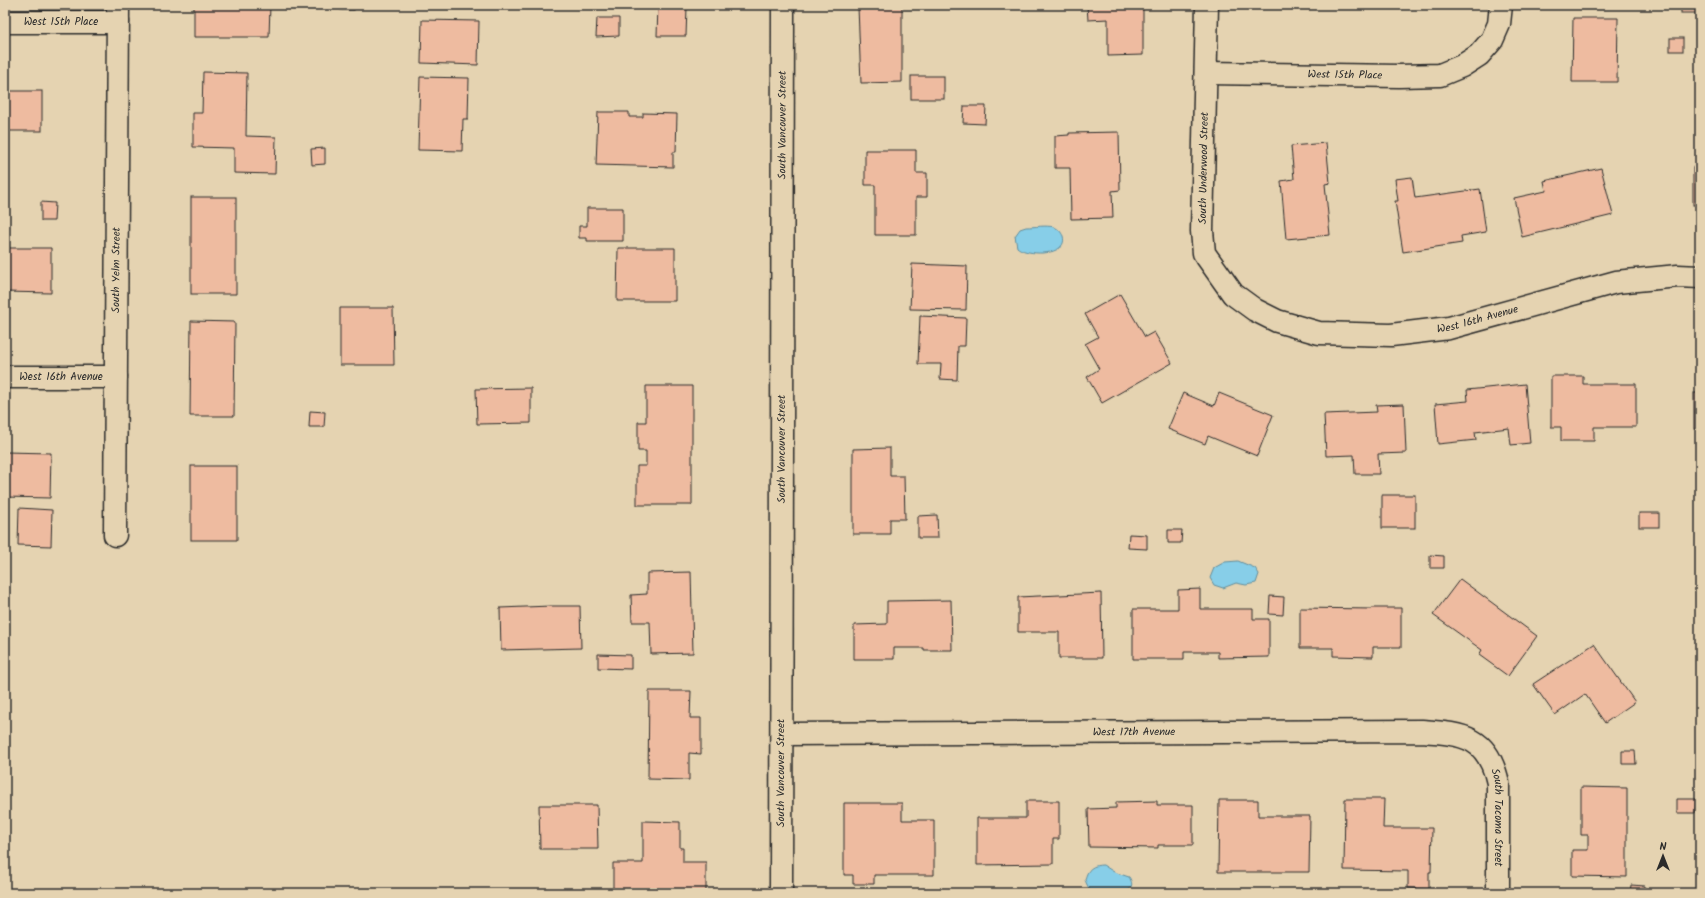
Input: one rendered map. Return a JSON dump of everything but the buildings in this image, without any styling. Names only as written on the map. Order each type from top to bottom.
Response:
[{"type":"street","name":"South Vancouver Street","points":[[781,893],[783,5]]},
{"type":"street","name":"South Underwood Street","points":[[1207,5],[1202,231],[1204,253],[1233,294],[1255,310]]},
{"type":"street","name":"West 15th Place","points":[[1206,73],[1399,76],[1440,75],[1462,66],[1479,55],[1492,40],[1499,24],[1501,5]]},
{"type":"street","name":"West 15th Place","points":[[5,22],[118,14]]},
{"type":"street","name":"South Yelm Street","points":[[115,535],[118,14]]},
{"type":"street","name":"West 16th Avenue","points":[[1255,310],[1276,321],[1319,333],[1392,335],[1449,328],[1616,282],[1678,276],[1700,277]]},
{"type":"street","name":"West 16th Avenue","points":[[5,377],[116,377]]},
{"type":"street","name":"West 17th Avenue","points":[[782,734],[1422,732],[1450,733],[1470,738],[1482,747]]},
{"type":"street","name":"South Tacoma Street","points":[[1482,747],[1495,768],[1498,783],[1498,893]]},
{"type":"water","points":[[1026,227],[1054,227],[1059,230],[1063,236],[1063,243],[1060,248],[1046,253],[1022,250],[1017,247],[1015,236],[1020,229]]},
{"type":"water","points":[[1238,561],[1255,568],[1259,574],[1256,583],[1246,585],[1236,583],[1223,588],[1214,585],[1210,578],[1214,568],[1225,562]]},
{"type":"water","points":[[1103,865],[1114,872],[1129,877],[1132,884],[1130,889],[1118,894],[1109,894],[1089,889],[1085,880],[1087,873],[1093,867]]}]
